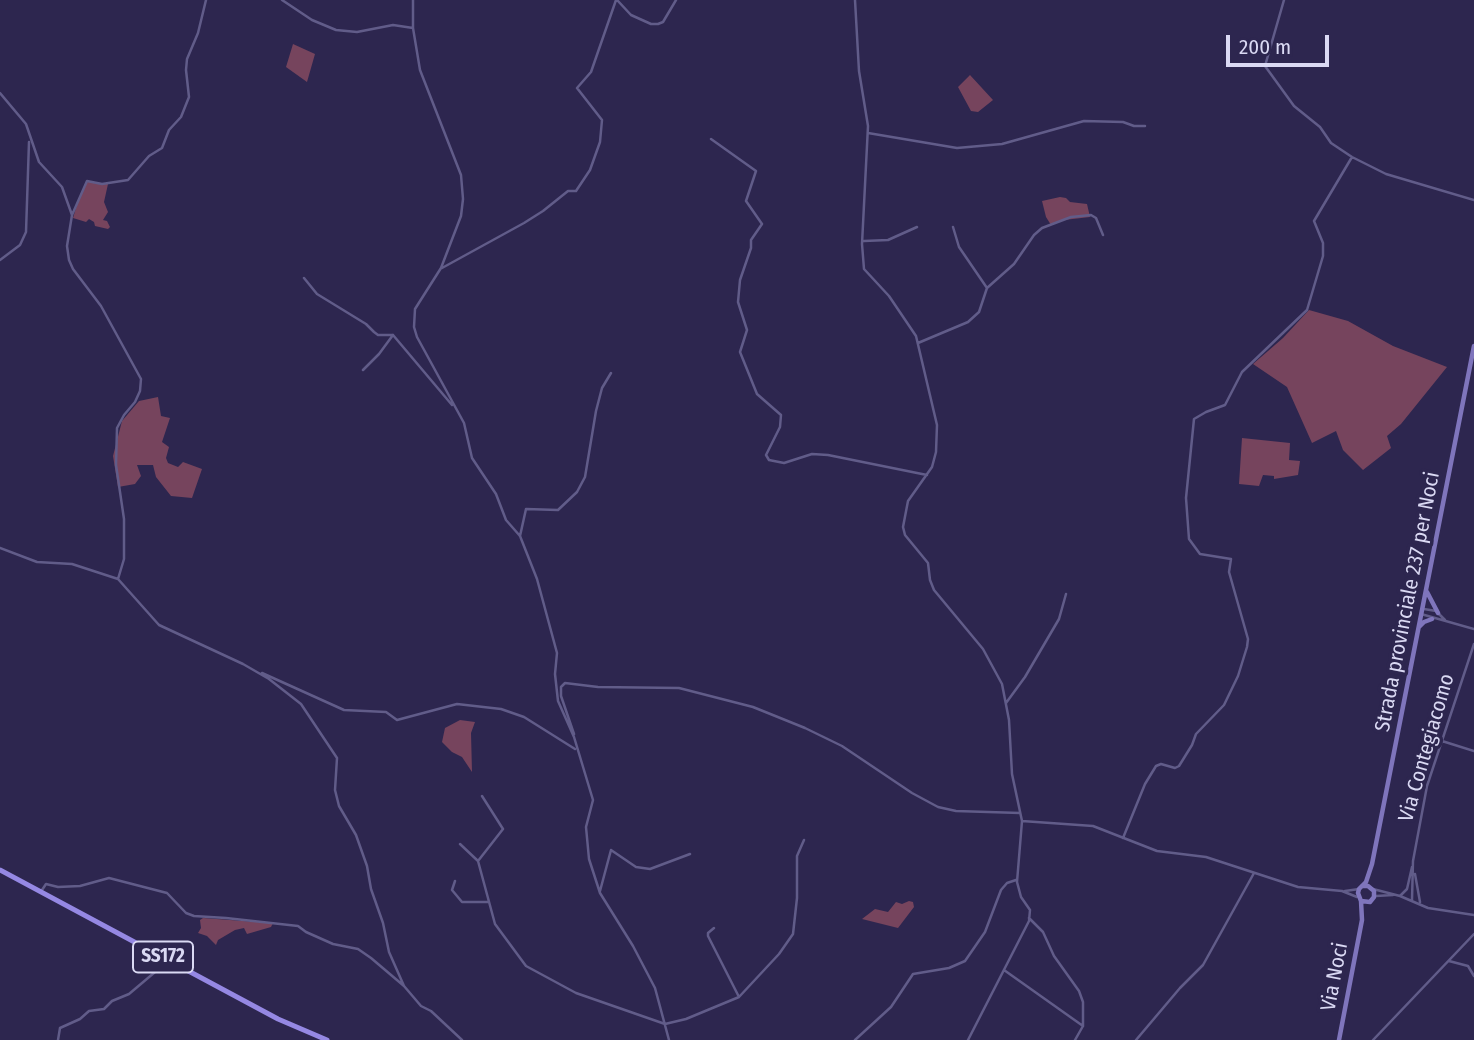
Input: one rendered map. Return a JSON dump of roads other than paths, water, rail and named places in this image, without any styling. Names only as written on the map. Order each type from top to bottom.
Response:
[{"type":"main road","name":"Strada provinciale 237 per Noci","points":[[1361,888],[1372,864],[1474,346]]},
{"type":"main road","points":[[1426,589],[1438,613]]},
{"type":"main road","points":[[1419,628],[1432,619]]},
{"type":"main road","name":"Strada provinciale 237 per Noci","points":[[1372,864],[1372,899]]},
{"type":"main road","name":"SS172","points":[[0,870],[278,1019],[327,1040]]},
{"type":"main road","points":[[1361,888],[1373,888]]},
{"type":"main road","name":"Via Noci","points":[[1361,888],[1359,899],[1362,920]]},
{"type":"main road","points":[[1359,899],[1372,899]]},
{"type":"main road","name":"Via Noci","points":[[1339,1040],[1362,920],[1372,899]]},
{"type":"street","points":[[118,579],[124,559],[124,519],[116,466],[117,428],[135,402],[141,379],[101,306],[69,260],[67,246],[72,215],[87,181],[102,184],[128,180],[149,156],[162,148],[169,130],[181,117],[189,92],[186,65],[206,0]]},
{"type":"street","points":[[282,0],[312,20],[336,30],[357,32],[393,26],[413,28]]},
{"type":"street","points":[[413,0],[413,28],[420,70],[461,175],[463,199],[461,216],[441,268],[415,309],[414,327],[468,434],[472,458],[496,494],[506,520],[520,536],[537,579],[557,653],[555,674],[558,701],[574,737]]},
{"type":"street","points":[[441,268],[524,223],[568,191],[576,191],[590,170],[600,142],[602,120],[577,88],[591,72],[616,0],[631,15],[651,24],[663,22],[676,0]]},
{"type":"street","points":[[855,0],[859,71],[869,133],[864,269],[899,309],[918,343],[937,425],[936,452],[932,467],[908,501],[905,535],[928,563],[934,590],[983,649],[1002,684],[1012,774],[1022,821],[1017,880],[1021,897],[1030,911],[1029,918],[968,1040]]},
{"type":"street","points":[[1284,0],[1265,66],[1294,106],[1320,127],[1331,142],[1352,157],[1386,174],[1474,200]]},
{"type":"street","points":[[0,93],[26,124],[39,162],[62,187],[72,215]]},
{"type":"street","points":[[869,133],[957,148],[1002,144],[1084,121],[1123,122],[1145,126]]},
{"type":"street","points":[[0,260],[20,245],[26,232],[29,139]]},
{"type":"street","points":[[711,139],[756,171],[746,201],[762,224],[751,240],[751,248],[740,280],[738,302],[747,330],[740,352],[757,394],[781,415],[780,427],[766,455],[769,460],[784,463],[813,454],[828,455],[927,475]]},
{"type":"street","points":[[1123,838],[1145,783],[1156,766],[1179,766],[1196,734],[1224,705],[1238,676],[1247,647],[1248,639],[1230,572],[1231,559],[1200,554],[1189,539],[1186,498],[1194,419],[1206,411],[1225,405],[1242,372],[1307,310],[1323,256],[1322,243],[1314,221],[1352,157]]},
{"type":"street","points":[[918,343],[968,322],[979,312],[987,288],[1014,264],[1034,235],[1057,221],[1071,216],[1091,215],[1096,218],[1103,235]]},
{"type":"street","points":[[863,241],[888,240],[917,227]]},
{"type":"street","points":[[953,227],[959,247],[987,288]]},
{"type":"street","points":[[304,278],[317,294],[366,324],[378,335],[393,335]]},
{"type":"street","points":[[393,335],[458,413]]},
{"type":"street","points":[[363,370],[393,335]]},
{"type":"street","points":[[520,536],[526,509],[558,510],[577,492],[585,477],[602,388],[611,373]]},
{"type":"street","points":[[0,548],[37,562],[72,564],[118,579],[159,625],[345,710],[386,712],[397,720],[457,704],[501,709],[524,718],[577,750]]},
{"type":"street","points":[[1006,703],[1025,677],[1059,619],[1066,594]]},
{"type":"street","points":[[1421,612],[1438,613],[1445,620]]},
{"type":"street","points":[[1421,612],[1432,619],[1474,629]]},
{"type":"street","name":"Via Contegiacomo","points":[[1400,896],[1407,889],[1427,786],[1474,644]]},
{"type":"street","points":[[249,667],[301,704],[337,758],[335,790],[339,806],[356,835],[367,866],[370,889],[383,923],[389,952],[404,986]]},
{"type":"street","points":[[668,1040],[655,988],[600,893],[589,859],[586,827],[593,800],[577,750],[573,727],[561,696],[563,685],[679,688],[753,707],[842,746],[912,793],[938,807],[956,811],[1020,813]]},
{"type":"street","points":[[1442,741],[1474,751]]},
{"type":"street","points":[[478,861],[503,830],[482,796]]},
{"type":"street","points":[[1022,821],[1093,826],[1157,851],[1206,857],[1298,887],[1342,891],[1361,888]]},
{"type":"street","points":[[460,844],[478,861],[495,924],[526,966],[576,993],[665,1024],[686,1019],[739,998],[779,954],[793,934],[797,898],[797,856],[804,840]]},
{"type":"street","points":[[600,893],[611,850],[636,867],[650,869],[690,854]]},
{"type":"street","name":"Via Contegiacomo","points":[[1412,900],[1413,861]]},
{"type":"street","name":"Via Contegiacomo","points":[[1413,861],[1421,904]]},
{"type":"street","points":[[1136,1040],[1203,965],[1254,873]]},
{"type":"street","points":[[41,892],[46,884],[58,887],[80,886],[109,878],[167,893],[186,913],[194,916],[298,926],[333,944],[358,949],[404,986],[421,1006],[432,1011],[462,1040]]},
{"type":"street","points":[[855,1040],[891,1007],[913,974],[948,968],[965,961],[985,932],[1001,890],[1007,883],[1017,880]]},
{"type":"street","points":[[455,881],[452,890],[462,902],[489,902]]},
{"type":"street","points":[[1373,888],[1428,908],[1474,915]]},
{"type":"street","points":[[1342,891],[1359,899]]},
{"type":"street","points":[[1372,899],[1383,895],[1400,896]]},
{"type":"street","points":[[1029,918],[1043,932],[1054,956],[1079,991],[1085,1010],[1083,1026],[1075,1040]]},
{"type":"street","points":[[715,928],[708,936],[739,998]]},
{"type":"street","points":[[1373,1040],[1474,934]]},
{"type":"street","points":[[58,1040],[60,1028],[80,1019],[89,1011],[100,1010],[129,994],[161,967],[162,961],[150,955],[149,950]]},
{"type":"street","points":[[1448,960],[1468,966],[1474,976]]},
{"type":"street","points":[[1004,971],[1083,1026]]}]
